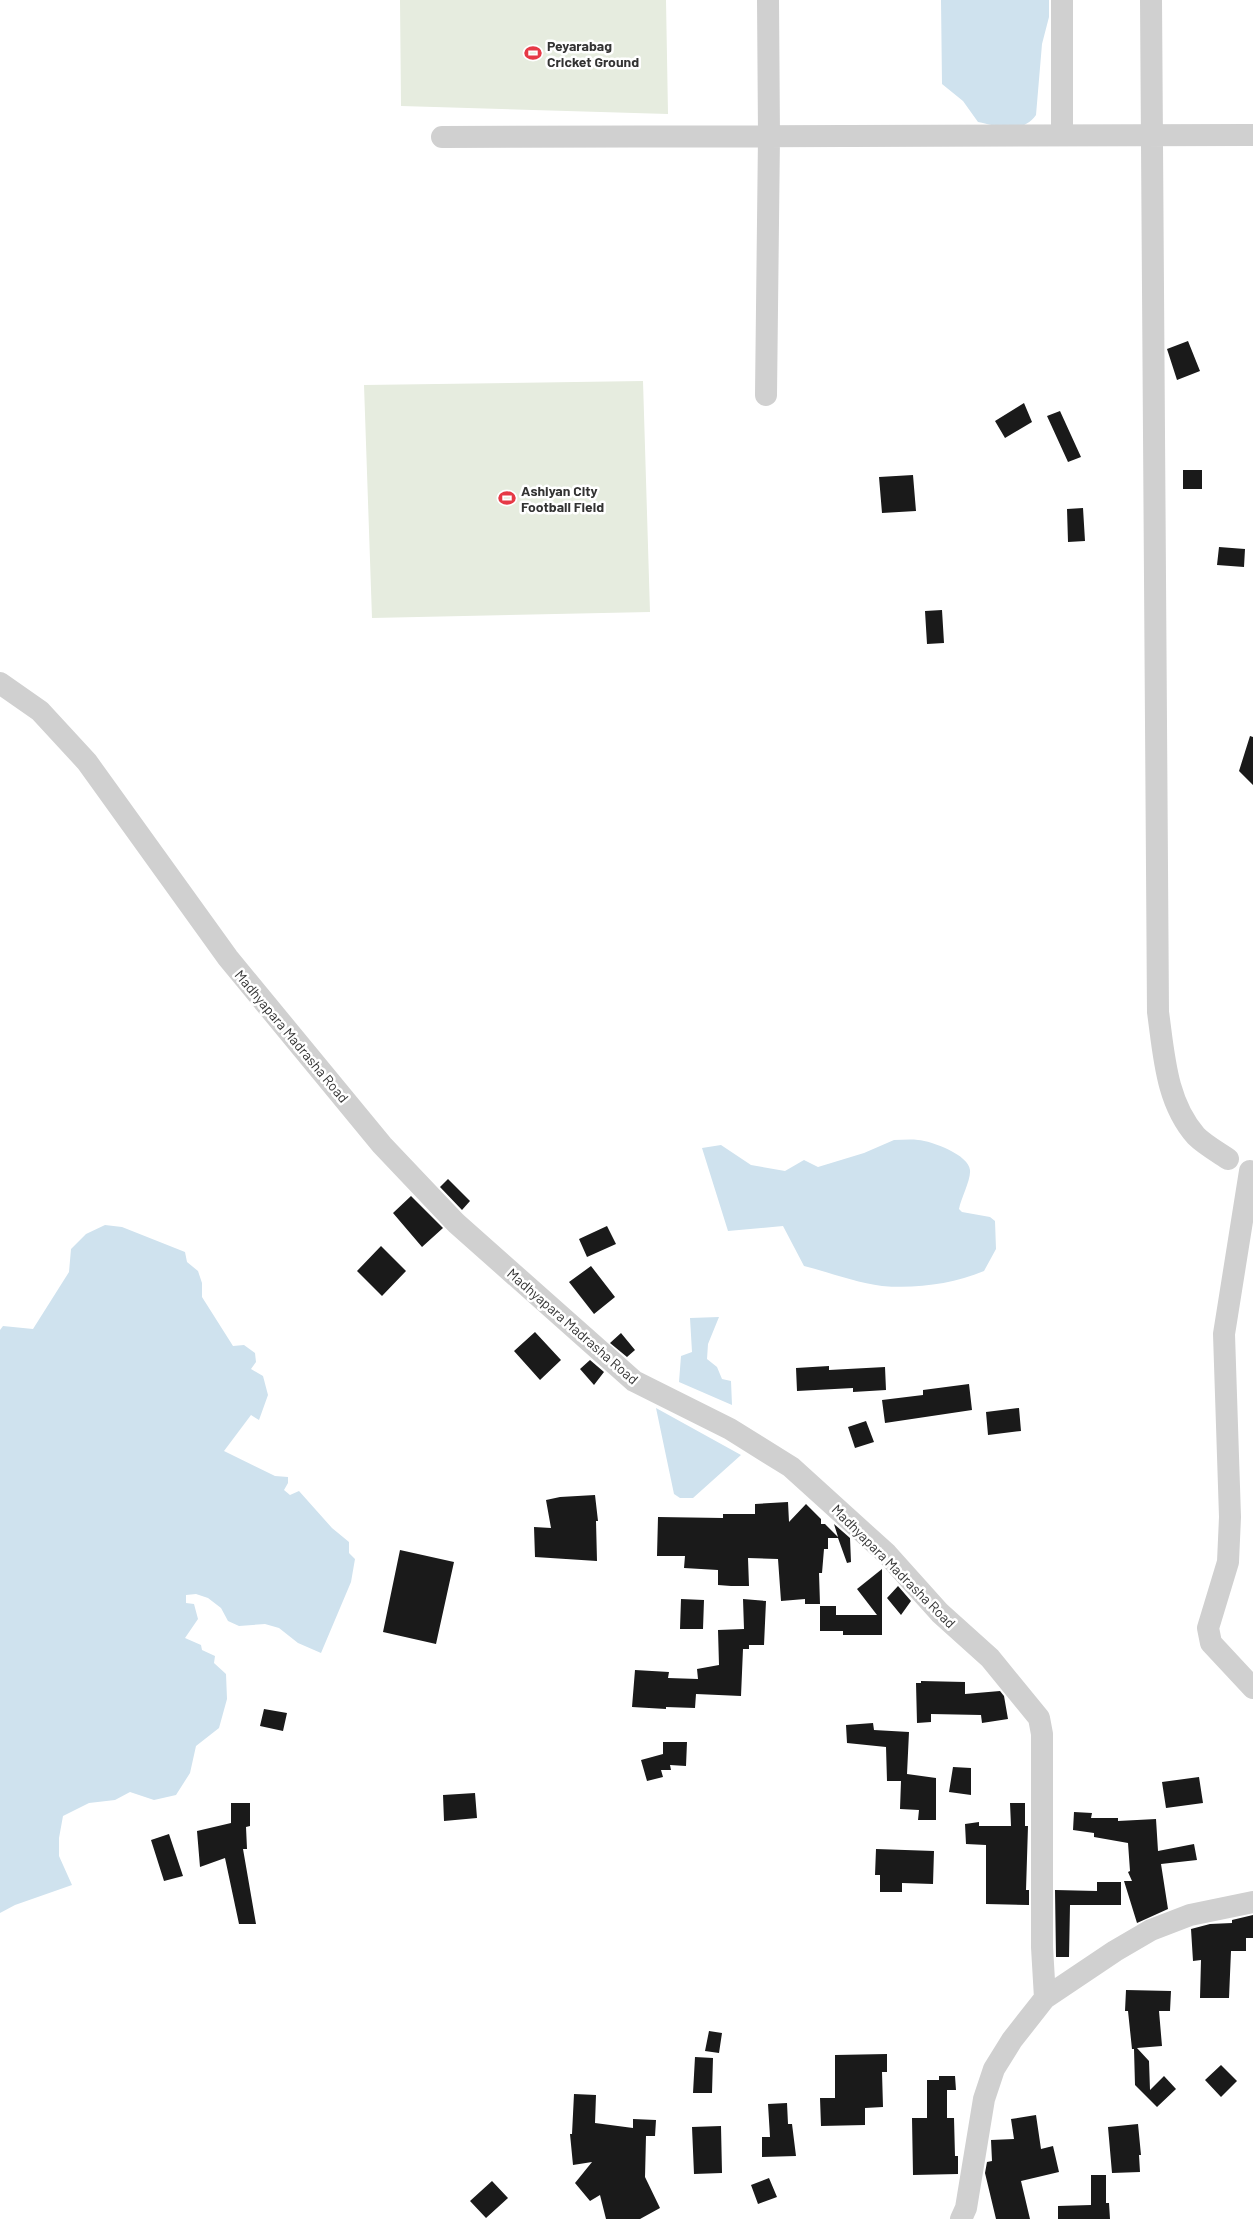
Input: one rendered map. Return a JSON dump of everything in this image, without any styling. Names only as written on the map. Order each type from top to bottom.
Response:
[{"type":"street","points":[[766,395],[769,136],[768,0]]},
{"type":"street","points":[[1062,0],[1062,135]]},
{"type":"street","points":[[1151,0],[1158,1012],[1173,1099],[1182,1119],[1198,1138],[1228,1159],[1252,1168],[1224,1334],[1230,1517],[1228,1562],[1208,1628],[1211,1643],[1253,1688]]},
{"type":"street","points":[[442,137],[1253,135]]},
{"type":"street","name":"Madhyapara Madrasha Road","points":[[0,683],[40,711],[87,762],[228,958],[382,1145],[456,1223],[634,1381],[730,1428],[791,1468],[886,1554],[940,1613],[990,1658],[1039,1718],[1042,1734],[1042,1947],[1045,1998]]},
{"type":"street","points":[[962,2219],[966,2208],[984,2099],[994,2069],[1012,2040],[1045,1998],[1115,1951],[1152,1930],[1190,1915],[1253,1902]]},
{"type":"shaded area","name":"Peyarabag Cricket Ground","points":[[400,0],[666,0],[668,114],[401,106]]},
{"type":"shaded area","name":"Ashiyan City Football Field","points":[[643,381],[650,612],[372,618],[364,385]]},
{"type":"water","points":[[941,0],[1049,0],[1049,17],[1042,44],[1036,115],[1030,121],[1024,125],[1009,128],[978,122],[963,101],[942,84]]},
{"type":"water","points":[[894,1140],[915,1140],[932,1143],[957,1154],[968,1164],[970,1170],[969,1179],[959,1209],[962,1212],[990,1217],[995,1221],[996,1249],[984,1271],[934,1285],[895,1287],[863,1282],[804,1266],[783,1226],[728,1231],[702,1148],[721,1145],[751,1165],[785,1171],[804,1160],[818,1167],[864,1153]]},
{"type":"water","points":[[105,1225],[122,1227],[185,1252],[187,1262],[198,1271],[202,1283],[202,1297],[233,1346],[244,1345],[255,1353],[256,1362],[251,1369],[263,1376],[268,1395],[259,1420],[251,1415],[224,1451],[275,1476],[288,1477],[288,1483],[284,1490],[290,1495],[299,1491],[332,1528],[349,1542],[349,1553],[355,1559],[351,1582],[321,1653],[298,1643],[279,1628],[265,1624],[239,1626],[228,1621],[221,1608],[208,1598],[196,1594],[186,1595],[186,1603],[194,1604],[198,1619],[185,1638],[201,1645],[202,1650],[215,1656],[214,1663],[226,1674],[227,1699],[219,1728],[196,1746],[190,1773],[176,1795],[154,1800],[130,1792],[115,1800],[89,1803],[63,1816],[59,1838],[59,1856],[72,1885],[15,1905],[0,1913],[0,1330],[3,1326],[33,1329],[69,1272],[71,1249],[86,1234]]},
{"type":"water","points":[[719,1317],[708,1344],[707,1359],[717,1367],[722,1379],[731,1381],[732,1405],[679,1382],[681,1356],[692,1352],[690,1318]]},
{"type":"water","points":[[656,1408],[741,1455],[693,1498],[680,1498],[674,1494]]},
{"type":"building","points":[[1188,341],[1200,371],[1177,380],[1167,349]]},
{"type":"building","points":[[1024,403],[1032,422],[1005,438],[995,421]]},
{"type":"building","points":[[1060,411],[1081,457],[1068,462],[1047,416]]},
{"type":"building","points":[[1183,470],[1202,470],[1202,489],[1183,489]]},
{"type":"building","points":[[913,475],[916,511],[882,513],[879,477]]},
{"type":"building","points":[[1083,508],[1085,541],[1068,542],[1067,509]]},
{"type":"building","points":[[1219,547],[1245,549],[1244,567],[1217,565]]},
{"type":"building","points":[[942,610],[944,643],[927,644],[925,611]]},
{"type":"building","points":[[1250,736],[1253,737],[1253,785],[1239,771]]},
{"type":"building","points":[[448,1179],[470,1201],[462,1210],[440,1187]]},
{"type":"building","points":[[411,1196],[443,1228],[422,1247],[393,1213]]},
{"type":"building","points":[[607,1226],[616,1244],[587,1257],[579,1239]]},
{"type":"building","points":[[381,1246],[406,1271],[382,1296],[357,1271]]},
{"type":"building","points":[[591,1266],[615,1297],[594,1314],[569,1282]]},
{"type":"building","points":[[535,1332],[561,1360],[540,1380],[514,1351]]},
{"type":"building","points":[[621,1333],[635,1350],[627,1357],[610,1343]]},
{"type":"building","points":[[590,1360],[604,1372],[594,1385],[580,1369]]},
{"type":"building","points":[[829,1366],[829,1370],[885,1367],[886,1390],[853,1392],[853,1388],[797,1391],[796,1368]]},
{"type":"building","points":[[969,1384],[972,1410],[885,1423],[882,1400],[923,1395],[923,1390]]},
{"type":"building","points":[[1019,1408],[1021,1431],[988,1435],[986,1412]]},
{"type":"building","points":[[866,1421],[874,1442],[855,1448],[848,1427]]},
{"type":"building","points":[[595,1495],[598,1521],[596,1521],[597,1561],[535,1557],[534,1527],[551,1528],[546,1500],[560,1497]]},
{"type":"building","points":[[788,1502],[789,1522],[806,1504],[821,1519],[821,1524],[825,1524],[838,1537],[834,1524],[850,1538],[851,1562],[847,1563],[838,1538],[828,1538],[828,1549],[824,1549],[822,1573],[819,1573],[820,1604],[805,1604],[805,1599],[781,1601],[778,1559],[748,1558],[749,1586],[731,1586],[718,1585],[718,1570],[684,1568],[685,1556],[657,1556],[658,1517],[723,1518],[723,1514],[755,1514],[755,1504]]},
{"type":"building","points":[[400,1550],[454,1562],[436,1644],[383,1632]]},
{"type":"building","points":[[882,1569],[882,1635],[843,1635],[843,1631],[820,1631],[820,1606],[836,1606],[836,1615],[877,1615],[857,1589]]},
{"type":"building","points":[[898,1586],[911,1601],[901,1615],[887,1598]]},
{"type":"building","points":[[681,1599],[704,1600],[703,1629],[680,1629]]},
{"type":"building","points":[[743,1599],[766,1601],[764,1645],[749,1645],[749,1649],[743,1649],[741,1696],[696,1694],[695,1708],[632,1707],[635,1670],[669,1672],[668,1678],[698,1679],[697,1669],[719,1665],[718,1630],[744,1629]]},
{"type":"building","points":[[921,1681],[965,1682],[965,1694],[1000,1691],[1004,1696],[1008,1719],[982,1723],[981,1715],[931,1714],[931,1722],[917,1723],[916,1683],[921,1683]]},
{"type":"building","points":[[264,1709],[287,1713],[283,1731],[260,1726]]},
{"type":"building","points":[[873,1723],[874,1730],[909,1732],[907,1774],[936,1778],[936,1820],[918,1820],[919,1810],[900,1809],[901,1781],[887,1781],[886,1747],[847,1743],[846,1725]]},
{"type":"building","points":[[663,1742],[687,1742],[686,1766],[670,1765],[671,1770],[661,1770],[663,1777],[647,1781],[641,1760],[663,1754]]},
{"type":"building","points":[[953,1767],[971,1768],[971,1795],[949,1792]]},
{"type":"building","points":[[1199,1777],[1203,1803],[1166,1808],[1162,1782]]},
{"type":"building","points":[[475,1793],[477,1818],[444,1821],[443,1795]]},
{"type":"building","points":[[231,1803],[250,1803],[250,1826],[246,1827],[247,1849],[243,1849],[256,1924],[239,1924],[225,1858],[200,1867],[197,1831],[231,1823]]},
{"type":"building","points":[[1010,1803],[1025,1803],[1025,1826],[1028,1826],[1026,1890],[1029,1890],[1029,1905],[986,1904],[986,1845],[966,1844],[965,1824],[979,1822],[979,1826],[1011,1826]]},
{"type":"building","points":[[1074,1812],[1092,1813],[1091,1818],[1118,1818],[1118,1821],[1156,1819],[1158,1851],[1194,1844],[1197,1860],[1161,1864],[1168,1909],[1137,1923],[1124,1881],[1132,1881],[1128,1872],[1130,1871],[1128,1843],[1094,1837],[1094,1833],[1073,1830]]},
{"type":"building","points":[[169,1834],[183,1876],[164,1881],[151,1840]]},
{"type":"building","points":[[876,1849],[934,1851],[933,1884],[902,1883],[902,1892],[880,1892],[880,1875],[875,1875]]},
{"type":"building","points":[[1097,1882],[1121,1882],[1121,1905],[1070,1905],[1069,1957],[1056,1957],[1055,1890],[1097,1891]]},
{"type":"building","points":[[1253,1915],[1253,1938],[1246,1938],[1246,1951],[1231,1951],[1229,1998],[1200,1998],[1201,1960],[1193,1961],[1191,1929],[1210,1924],[1232,1923],[1232,1920]]},
{"type":"building","points":[[1126,1990],[1171,1991],[1170,2011],[1159,2011],[1162,2046],[1137,2048],[1149,2061],[1150,2090],[1164,2076],[1176,2089],[1157,2107],[1135,2085],[1134,2049],[1132,2049],[1128,2011],[1125,2011]]},
{"type":"building","points":[[709,2031],[722,2033],[719,2053],[705,2051]]},
{"type":"building","points":[[887,2054],[887,2072],[882,2072],[883,2107],[865,2108],[865,2125],[821,2126],[820,2098],[835,2098],[835,2055]]},
{"type":"building","points":[[695,2057],[713,2058],[712,2093],[693,2093]]},
{"type":"building","points":[[1221,2065],[1237,2081],[1221,2097],[1205,2080]]},
{"type":"building","points":[[939,2076],[955,2076],[956,2090],[947,2090],[947,2118],[954,2118],[955,2156],[958,2156],[958,2174],[913,2175],[912,2118],[927,2118],[927,2080],[939,2080]]},
{"type":"building","points":[[574,2094],[596,2095],[595,2123],[633,2128],[633,2119],[656,2120],[655,2136],[646,2136],[645,2177],[660,2208],[640,2219],[606,2219],[600,2195],[590,2201],[575,2183],[592,2162],[573,2165],[570,2134],[572,2134]]},
{"type":"building","points":[[787,2103],[788,2124],[792,2124],[796,2156],[762,2157],[762,2137],[770,2137],[768,2104]]},
{"type":"building","points":[[1036,2115],[1041,2149],[1053,2146],[1059,2172],[1021,2181],[1030,2219],[996,2219],[985,2173],[987,2162],[992,2161],[991,2140],[1014,2139],[1011,2119]]},
{"type":"building","points":[[1138,2124],[1141,2155],[1139,2155],[1140,2172],[1112,2173],[1108,2127]]},
{"type":"building","points":[[721,2126],[722,2173],[694,2174],[692,2127]]},
{"type":"building","points":[[1091,2175],[1106,2175],[1106,2203],[1109,2203],[1110,2219],[1058,2219],[1058,2206],[1091,2205]]},
{"type":"building","points":[[769,2178],[777,2197],[758,2204],[751,2185]]},
{"type":"building","points":[[492,2181],[508,2198],[486,2218],[470,2201]]},
{"type":"place","name":"Peyarabag Cricket Ground","points":[[533,53]]},
{"type":"place","name":"Ashiyan City Football Field","points":[[507,498]]}]
